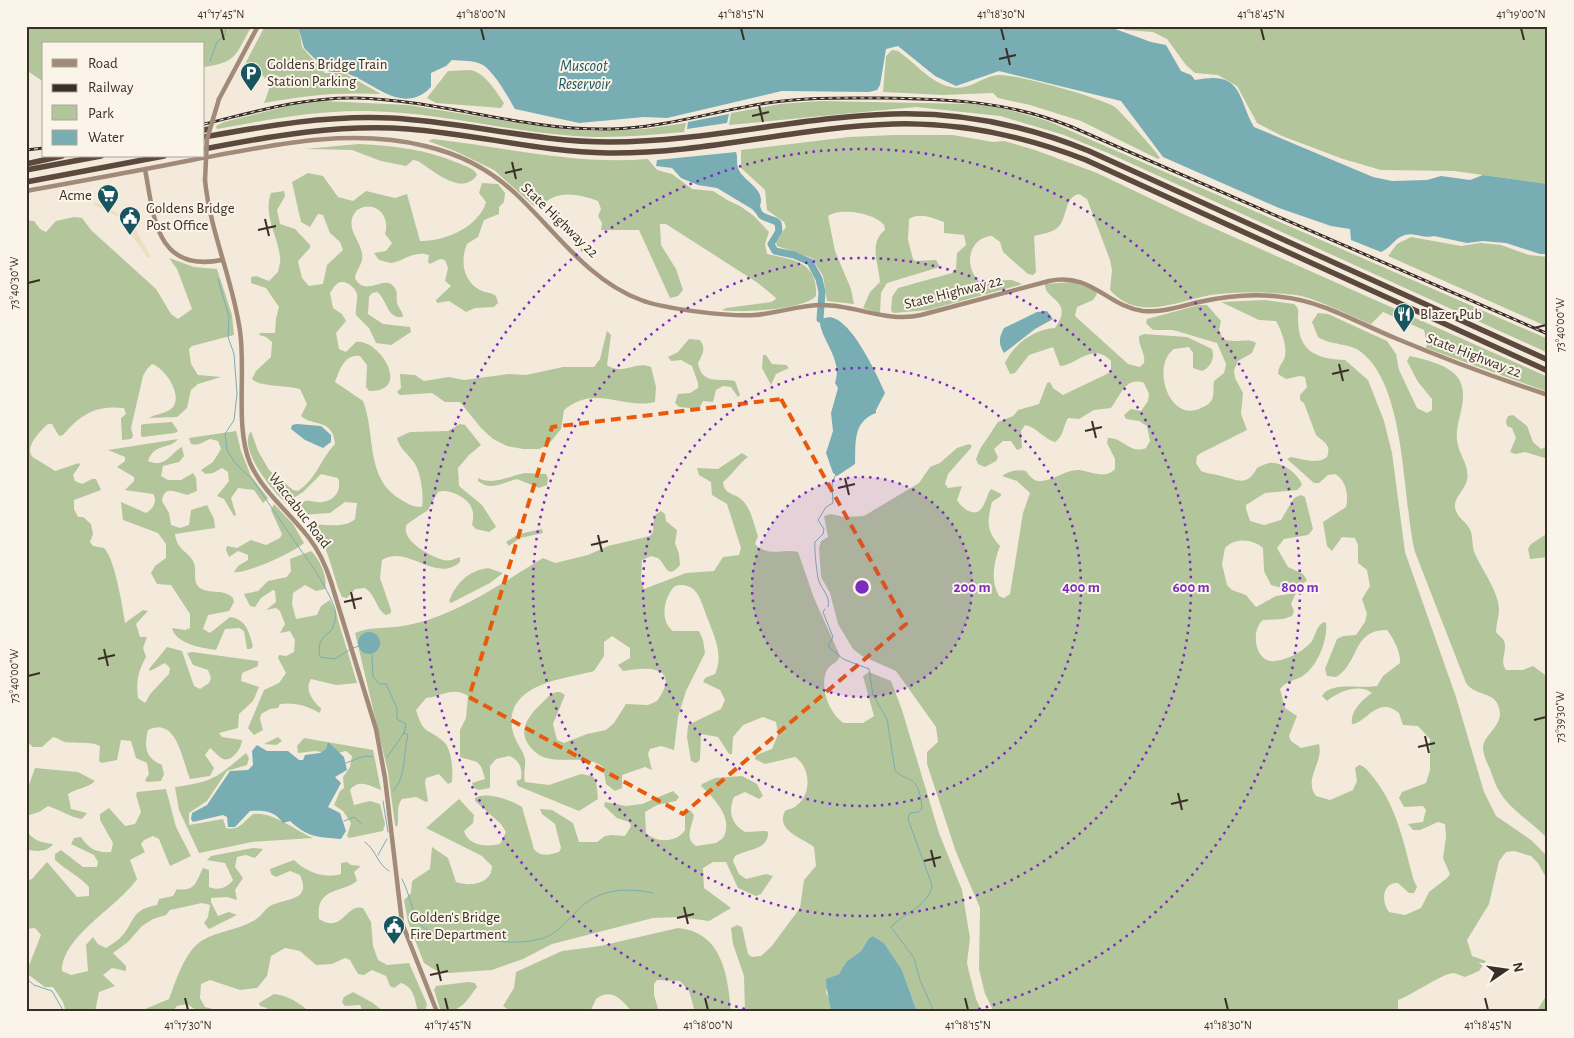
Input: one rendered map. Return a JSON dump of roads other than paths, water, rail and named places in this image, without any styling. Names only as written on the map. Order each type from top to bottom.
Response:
[{"type":"highway","points":[[205,137],[290,122],[351,117],[412,119],[544,138],[609,142],[668,139],[872,115],[933,114],[983,120],[1032,131],[1089,151],[1548,360]]},
{"type":"highway","points":[[205,149],[282,135],[351,128],[411,129],[543,148],[609,152],[668,150],[873,125],[912,124],[971,128],[1029,140],[1086,160],[1548,371]]},
{"type":"highway","points":[[26,164],[53,158]]},
{"type":"highway","points":[[26,170],[90,158]]},
{"type":"highway","points":[[26,182],[153,158]]},
{"type":"main road","name":"Waccabuc Road","points":[[258,26],[219,99],[206,129],[205,150],[205,180],[209,210],[240,331],[243,426],[247,456],[264,485],[311,540],[331,582],[376,729],[385,778],[402,923],[437,1012]]},
{"type":"main road","name":"State Highway 22","points":[[26,191],[269,146],[324,140],[378,139],[425,146],[469,162],[498,180],[517,195],[551,233],[583,262],[615,286],[639,299],[660,304],[742,315],[826,305],[886,317],[908,318],[1061,279],[1084,282],[1122,304],[1146,311],[1166,310],[1229,297],[1281,296],[1320,306],[1427,351],[1548,395]]},
{"type":"main road","points":[[145,169],[157,228],[167,247],[179,256],[192,262],[222,260]]},
{"type":"water","name":"Muscoot Reservoir","points":[[298,26],[1107,26],[1151,42],[1166,45],[1181,71],[1191,75],[1195,80],[1211,78],[1222,79],[1230,83],[1241,96],[1254,127],[1373,177],[1392,181],[1427,180],[1441,176],[1470,180],[1483,175],[1548,184],[1548,254],[1540,254],[1506,243],[1483,241],[1467,243],[1434,236],[1427,237],[1412,234],[1401,236],[1381,252],[1351,240],[1350,229],[1331,226],[1279,208],[1163,157],[1121,101],[999,71],[956,86],[935,76],[898,46],[886,49],[880,85],[877,90],[869,92],[782,91],[667,118],[644,117],[579,123],[515,109],[488,69],[480,63],[472,61],[452,60],[446,66],[431,73],[431,87],[420,95],[410,98],[399,98],[389,95],[346,73],[327,71],[304,48]]},
{"type":"water","points":[[729,114],[727,123],[687,129],[688,122]]},
{"type":"water","points":[[736,152],[737,166],[741,173],[760,194],[760,206],[763,214],[759,217],[752,209],[717,188],[698,185],[681,178],[672,168],[656,166],[657,160]]},
{"type":"water","points":[[1047,311],[1053,319],[1035,329],[1004,353],[1000,341],[1004,328],[1037,312]]},
{"type":"water","points":[[830,317],[847,327],[855,337],[885,393],[876,413],[868,417],[859,428],[856,441],[855,464],[837,476],[833,473],[826,453],[833,431],[831,413],[838,388],[835,383],[836,365],[820,326],[820,319]]},
{"type":"water","points":[[292,425],[321,426],[331,435],[331,442],[323,448],[305,440],[291,429]]},
{"type":"water","points":[[369,632],[377,635],[380,643],[377,651],[369,654],[361,651],[358,643],[361,635]]},
{"type":"water","points":[[328,742],[344,757],[347,770],[335,777],[341,783],[328,807],[340,813],[346,831],[341,839],[308,834],[290,821],[283,823],[273,814],[264,811],[250,811],[235,827],[228,827],[227,817],[223,815],[193,822],[191,819],[192,813],[207,805],[230,771],[248,770],[253,765],[252,751],[257,745],[267,751],[288,751],[299,760],[303,760],[305,755],[320,753],[326,749]]},
{"type":"water","points":[[873,936],[884,943],[902,970],[917,1012],[831,1012],[826,979],[839,974],[846,962],[861,951],[869,938]]},
{"type":"waterway","points":[[210,61],[217,42],[225,35],[226,26]]},
{"type":"waterway","points":[[761,215],[778,223],[779,231],[771,244],[775,251],[794,255],[810,262],[819,279],[822,292],[820,319]]},
{"type":"waterway","points":[[218,279],[229,317],[228,337],[234,354],[237,394],[234,420],[225,434],[227,450],[235,463],[252,479],[311,564],[332,600],[336,618],[332,630],[321,641],[319,648],[320,657],[335,659],[349,650]]},
{"type":"waterway","points":[[828,607],[827,597],[818,579],[815,542],[823,534],[824,529],[818,520],[826,507],[833,503],[832,484],[836,474]]},
{"type":"waterway","points":[[825,609],[823,612],[833,637],[828,646],[843,659],[869,669],[873,695],[887,719],[895,770],[913,781],[919,792],[922,809],[918,812],[910,813],[908,819],[932,885],[927,898],[891,927],[914,958],[920,980],[934,1012]]},
{"type":"waterway","points":[[353,648],[359,646]]},
{"type":"waterway","points":[[372,655],[373,677],[379,684],[386,684],[397,708],[397,719],[406,724],[404,733],[408,735],[403,771],[393,791]]},
{"type":"waterway","points":[[387,757],[404,733]]},
{"type":"waterway","points":[[346,763],[364,756],[373,757]]},
{"type":"waterway","points":[[383,801],[388,832]]},
{"type":"waterway","points":[[344,821],[354,817],[362,824]]},
{"type":"waterway","points":[[378,855],[387,839]]},
{"type":"waterway","points":[[365,842],[382,865],[389,871]]},
{"type":"waterway","points":[[402,879],[415,914],[421,925],[429,931],[440,933],[461,932],[491,940],[509,942],[522,942],[551,935],[584,904],[602,894],[621,890],[653,893]]},
{"type":"waterway","points":[[26,978],[34,985],[52,991],[64,1012]]},
{"type":"railway","points":[[205,124],[279,106],[336,98],[388,100],[514,121],[578,128],[610,129],[650,126],[781,101],[882,98],[931,99],[978,103],[1025,112],[1072,127],[1548,334]]},
{"type":"railway","points":[[26,150],[42,148]]},
{"type":"place","name":"Goldens Bridge Train Station Parking","points":[[251,92]]},
{"type":"place","name":"Acme","points":[[108,214]]},
{"type":"place","name":"Goldens Bridge Post Office","points":[[130,236]]},
{"type":"place","name":"Blazer Pub","points":[[1404,333]]},
{"type":"place","name":"Golden's Bridge Fire Department","points":[[394,945]]}]
